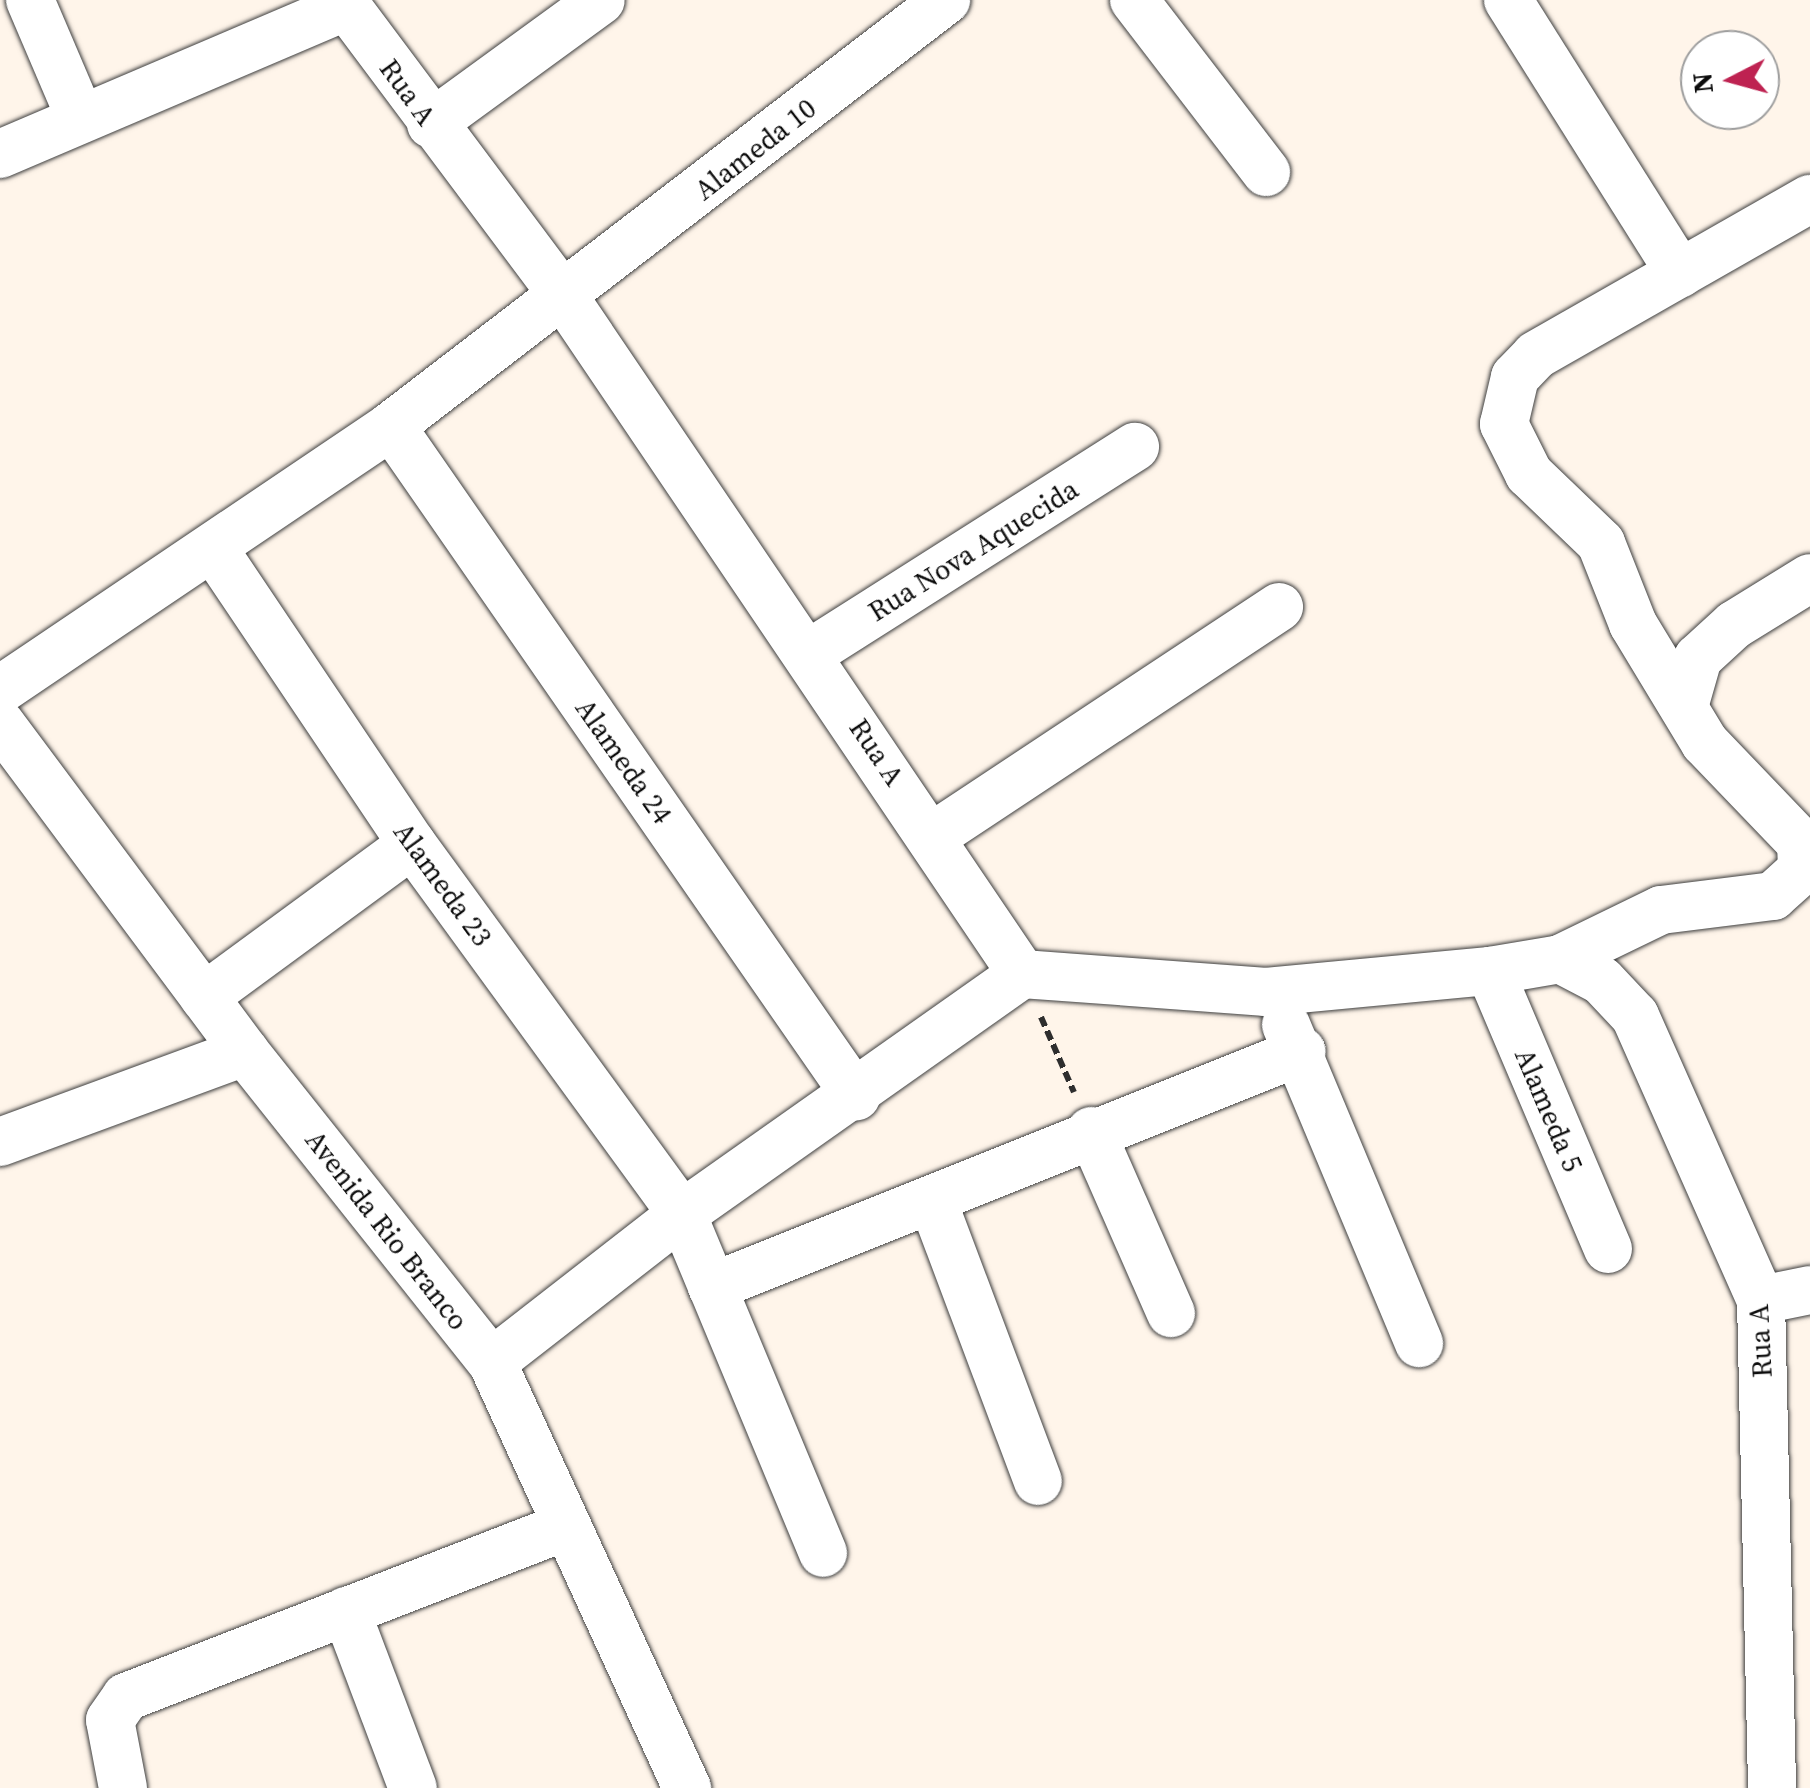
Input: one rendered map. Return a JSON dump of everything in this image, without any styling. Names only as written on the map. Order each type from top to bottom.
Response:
[{"type":"street","points":[[30,0],[80,117]]},
{"type":"street","points":[[431,124],[601,0]]},
{"type":"street","name":"Alameda 10","points":[[0,690],[392,426],[946,0]]},
{"type":"street","points":[[1134,0],[1266,172]]},
{"type":"street","points":[[1508,0],[1680,272]]},
{"type":"street","points":[[0,154],[345,3]]},
{"type":"street","name":"Rua A","points":[[345,3],[431,124],[564,297],[810,653],[1022,974]]},
{"type":"street","points":[[492,1362],[682,1214],[856,1096],[1022,974],[1266,992],[1490,971],[1560,959],[1661,910],[1773,896],[1802,870],[1805,842],[1725,769],[1633,624],[1600,543],[1530,474],[1504,424],[1515,378],[1536,354],[1810,199]]},
{"type":"street","name":"Alameda 24","points":[[392,426],[856,1096]]},
{"type":"street","name":"Rua Nova Aquecida","points":[[810,653],[1135,446]]},
{"type":"street","name":"Alameda 23","points":[[213,548],[412,844],[682,1214],[823,1553]]},
{"type":"street","points":[[1684,707],[1698,658],[1734,625],[1810,578]]},
{"type":"street","points":[[933,836],[1279,607]]},
{"type":"street","name":"Avenida Rio Branco","points":[[0,723],[245,1052],[492,1362],[673,1785]]},
{"type":"street","points":[[204,997],[412,844]]},
{"type":"street","name":"Rua A","points":[[1560,959],[1602,981],[1634,1016],[1761,1300],[1772,1788]]},
{"type":"street","name":"Alameda 5","points":[[1490,971],[1608,1249]]},
{"type":"street","points":[[1266,992],[1302,1051],[1419,1343]]},
{"type":"street","points":[[712,1287],[933,1202],[1091,1131],[1302,1051]]},
{"type":"street","points":[[0,1142],[245,1052]]},
{"type":"street","points":[[1091,1131],[1171,1313]]},
{"type":"street","points":[[933,1202],[1038,1481]]},
{"type":"street","points":[[1761,1300],[1810,1290]]},
{"type":"street","points":[[123,1788],[110,1720],[126,1697],[565,1527]]},
{"type":"street","points":[[346,1611],[413,1788]]},
{"type":"path","points":[[1022,974],[1091,1131]]}]
